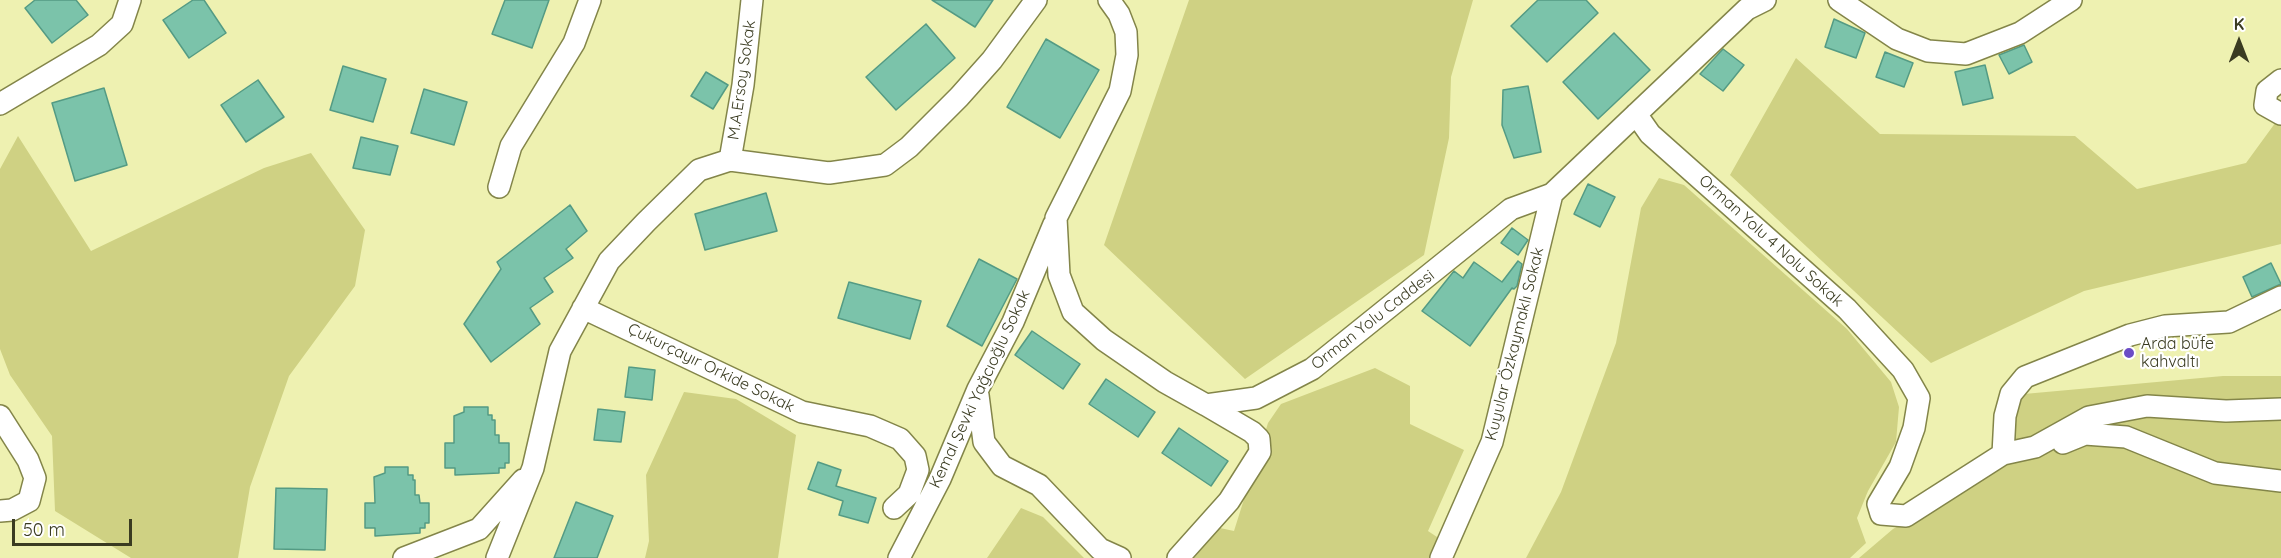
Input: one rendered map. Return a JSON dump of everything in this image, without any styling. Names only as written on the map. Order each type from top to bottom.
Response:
[{"type":"street","points":[[500,187],[511,146],[574,43],[590,0]]},
{"type":"street","name":"M.A.Ersoy Sokak","points":[[730,160],[743,85],[752,0]]},
{"type":"street","points":[[497,558],[533,468],[560,351],[609,261],[646,222],[699,170],[730,160],[829,173],[885,165],[909,147],[959,97],[992,60],[1036,0]]},
{"type":"street","points":[[1109,0],[1119,14],[1126,32],[1127,54],[1120,92],[1056,218],[1059,275],[1073,312],[1104,340],[1165,382],[1252,432],[1259,439],[1260,452],[1229,501],[1178,558]]},
{"type":"street","points":[[1839,0],[1897,39],[1928,51],[1966,54],[2019,33],[2071,0]]},
{"type":"street","points":[[0,104],[99,45],[122,24],[128,1]]},
{"type":"street","points":[[1552,194],[1754,3]]},
{"type":"street","points":[[2281,80],[2267,92],[2265,105],[2281,114]]},
{"type":"street","name":"Orman Yolu 4 Nolu Sokak","points":[[1636,114],[1650,134],[1847,309],[1903,370],[1920,398],[1914,428],[1899,467],[1878,504],[1881,514],[1906,516],[1988,466],[2003,454]]},
{"type":"street","name":"Orman Yolu Caddesi","points":[[1206,405],[1256,398],[1312,369],[1511,209],[1552,194]]},
{"type":"street","name":"Kuyular Özkaymaklı Sokak","points":[[1441,558],[1492,442],[1552,194]]},
{"type":"street","name":"Kemal Şevki Yağcıoğlu Sokak","points":[[900,558],[940,479],[978,389],[1013,322],[1056,218]]},
{"type":"street","points":[[2003,454],[2005,416],[2011,394],[2025,377],[2130,335],[2165,326],[2229,322],[2281,297]]},
{"type":"street","name":"Çukurçayır Orkide Sokak","points":[[583,308],[802,412],[870,426],[900,439],[915,456],[918,470],[909,494],[894,508]]},
{"type":"street","points":[[978,389],[984,442],[1002,466],[1039,485],[1100,549],[1120,558]]},
{"type":"street","points":[[2003,454],[2035,447],[2089,417],[2146,406],[2226,411],[2281,409]]},
{"type":"street","points":[[0,416],[28,460],[35,478],[29,501],[12,510],[0,511]]},
{"type":"street","points":[[2003,454],[2030,457],[2085,434],[2126,437],[2215,473],[2281,481]]},
{"type":"street","points":[[404,558],[479,529],[533,468]]},
{"type":"green space","points":[[1189,0],[1473,0],[1451,77],[1449,138],[1424,255],[1245,379],[1104,245]]},
{"type":"green space","points":[[1796,58],[1880,134],[2075,136],[2137,189],[2246,163],[2281,115],[2281,244],[2084,291],[1931,363],[1730,175]]},
{"type":"green space","points":[[18,136],[91,251],[264,168],[311,153],[365,230],[355,286],[289,376],[250,487],[238,558],[131,558],[55,511],[52,436],[10,375],[0,349],[0,169]]},
{"type":"green space","points":[[1659,178],[1684,185],[1847,329],[1891,382],[1899,407],[1896,442],[1868,491],[1857,518],[1866,543],[1850,558],[1526,558],[1561,492],[1616,343],[1641,208]]},
{"type":"green space","points":[[1375,368],[1410,386],[1410,424],[1464,450],[1428,531],[1440,539],[1429,558],[1194,558],[1220,528],[1234,531],[1268,423],[1281,404]]},
{"type":"green space","points":[[2223,376],[2281,376],[2281,558],[1859,558],[1893,529],[2008,463],[2015,411],[2024,394]]},
{"type":"green space","points":[[684,392],[736,399],[796,435],[778,558],[645,558],[649,541],[646,475]]},
{"type":"green space","points":[[1021,508],[1043,517],[1084,558],[987,558]]},
{"type":"building","points":[[35,0],[76,0],[88,15],[52,43],[25,8]]},
{"type":"building","points":[[193,0],[204,0],[226,33],[189,58],[163,20]]},
{"type":"building","points":[[505,0],[549,0],[532,48],[492,34]]},
{"type":"building","points":[[932,0],[993,0],[975,27]]},
{"type":"building","points":[[1538,0],[1586,0],[1598,13],[1547,62],[1511,26]]},
{"type":"building","points":[[1834,19],[1865,33],[1856,58],[1825,47]]},
{"type":"building","points":[[926,24],[955,58],[896,110],[866,77]]},
{"type":"building","points":[[1614,33],[1650,70],[1598,119],[1563,82]]},
{"type":"building","points":[[1046,39],[1099,70],[1060,138],[1007,107]]},
{"type":"building","points":[[2024,45],[2032,62],[2009,74],[1999,55]]},
{"type":"building","points":[[1723,49],[1744,65],[1723,91],[1700,74]]},
{"type":"building","points":[[1885,52],[1913,63],[1904,87],[1876,77]]},
{"type":"building","points":[[1985,65],[1993,98],[1963,105],[1955,72]]},
{"type":"building","points":[[343,66],[386,79],[373,122],[330,110]]},
{"type":"building","points":[[706,72],[728,85],[713,109],[691,96]]},
{"type":"building","points":[[258,80],[284,117],[246,142],[221,105]]},
{"type":"building","points":[[1528,86],[1541,152],[1514,158],[1502,125],[1503,90]]},
{"type":"building","points":[[104,88],[127,165],[75,181],[52,103]]},
{"type":"building","points":[[424,89],[467,102],[454,145],[411,133]]},
{"type":"building","points":[[361,137],[398,146],[390,175],[353,168]]},
{"type":"building","points":[[1588,184],[1615,197],[1600,227],[1574,214]]},
{"type":"building","points":[[766,193],[777,231],[705,250],[695,214]]},
{"type":"building","points":[[570,205],[587,231],[566,249],[573,258],[544,278],[553,292],[530,308],[540,324],[491,362],[464,324],[501,269],[497,262]]},
{"type":"building","points":[[1512,228],[1528,240],[1518,255],[1501,243]]},
{"type":"building","points":[[979,259],[1017,279],[982,346],[947,326]]},
{"type":"building","points":[[1518,261],[1522,264],[1517,286],[1512,288],[1470,346],[1422,311],[1454,271],[1463,278],[1474,262],[1502,282]]},
{"type":"building","points":[[2271,263],[2281,284],[2252,297],[2243,277]]},
{"type":"building","points":[[849,282],[921,301],[910,339],[838,318]]},
{"type":"building","points":[[1032,331],[1080,364],[1063,389],[1015,355]]},
{"type":"building","points":[[629,367],[655,370],[652,400],[625,397]]},
{"type":"building","points":[[1106,379],[1155,412],[1138,437],[1089,404]]},
{"type":"building","points":[[464,407],[488,407],[488,415],[492,415],[492,420],[495,420],[495,435],[499,435],[499,443],[509,443],[509,463],[505,463],[505,468],[499,468],[499,473],[455,475],[455,468],[445,468],[445,443],[454,443],[454,416],[464,412]]},
{"type":"building","points":[[598,409],[625,412],[621,442],[594,440]]},
{"type":"building","points":[[1179,428],[1228,461],[1211,486],[1162,453]]},
{"type":"building","points":[[818,462],[841,470],[836,486],[876,498],[868,523],[839,515],[843,501],[808,489]]},
{"type":"building","points":[[385,467],[408,467],[408,475],[413,475],[413,480],[415,480],[415,495],[419,495],[420,503],[429,503],[429,523],[425,523],[425,528],[420,528],[420,533],[375,536],[375,528],[365,528],[365,503],[375,503],[374,477],[385,473]]},
{"type":"building","points":[[276,488],[327,489],[325,550],[274,549]]},
{"type":"building","points":[[576,502],[613,516],[597,558],[554,558]]},
{"type":"place","name":"Arda büfe kahvaltı","points":[[2129,353]]}]
